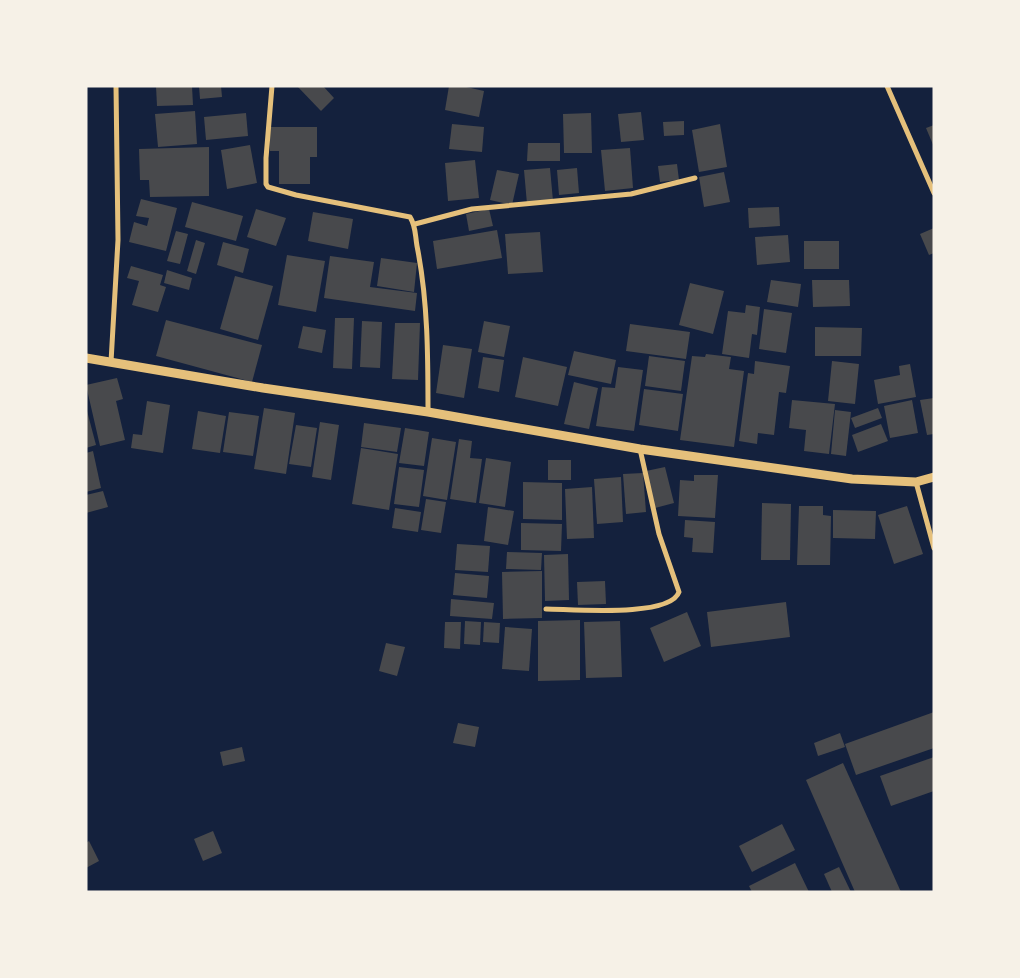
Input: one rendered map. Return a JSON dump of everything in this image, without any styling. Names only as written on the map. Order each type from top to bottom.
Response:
[{"type":"street","points":[[111,362],[118,240],[116,86]]},
{"type":"street","points":[[272,86],[266,158],[266,184],[268,187],[296,196],[410,217],[415,224],[424,292],[428,360],[428,412]]},
{"type":"street","points":[[887,86],[934,193]]},
{"type":"street","points":[[415,224],[472,209],[631,194],[696,178]]},
{"type":"street","points":[[86,358],[264,388],[428,412],[640,449],[852,480],[916,482],[934,477]]},
{"type":"street","points":[[546,609],[628,610],[668,604],[677,598],[679,592],[659,534],[640,449]]},
{"type":"street","points":[[916,482],[934,548]]},
{"type":"building","points":[[156,86],[192,86],[193,105],[157,106]]},
{"type":"building","points":[[199,86],[221,86],[222,97],[200,99]]},
{"type":"building","points":[[297,86],[323,86],[334,98],[321,111]]},
{"type":"building","points":[[449,86],[462,86],[484,91],[479,117],[445,110]]},
{"type":"building","points":[[195,111],[197,144],[158,147],[155,114]]},
{"type":"building","points":[[641,112],[644,140],[621,142],[618,114]]},
{"type":"building","points":[[246,113],[248,136],[206,140],[204,117]]},
{"type":"building","points":[[591,113],[592,153],[564,153],[563,114]]},
{"type":"building","points":[[684,121],[684,135],[664,136],[663,122]]},
{"type":"building","points":[[452,124],[484,127],[482,152],[449,149]]},
{"type":"building","points":[[720,124],[727,167],[699,172],[692,130]]},
{"type":"building","points":[[934,125],[934,147],[926,128]]},
{"type":"building","points":[[270,127],[317,127],[317,157],[310,157],[310,184],[279,184],[279,151],[270,151]]},
{"type":"building","points":[[528,143],[560,143],[560,161],[527,161]]},
{"type":"building","points":[[250,145],[257,183],[227,189],[221,150]]},
{"type":"building","points":[[209,147],[209,196],[150,197],[149,180],[140,180],[139,149]]},
{"type":"building","points":[[630,148],[633,188],[605,191],[601,150]]},
{"type":"building","points":[[475,160],[479,198],[448,201],[445,163]]},
{"type":"building","points":[[677,164],[679,180],[660,182],[658,166]]},
{"type":"building","points":[[550,168],[553,201],[527,204],[524,170]]},
{"type":"building","points":[[577,168],[579,193],[559,195],[557,170]]},
{"type":"building","points":[[497,170],[519,174],[512,205],[490,200]]},
{"type":"building","points":[[724,172],[730,202],[704,207],[699,177]]},
{"type":"building","points":[[141,199],[177,208],[166,251],[129,242],[134,222],[147,226],[149,218],[136,216]]},
{"type":"building","points":[[192,202],[243,216],[236,241],[185,227]]},
{"type":"building","points":[[779,207],[780,226],[749,228],[748,208]]},
{"type":"building","points":[[256,209],[286,218],[276,246],[247,237]]},
{"type":"building","points":[[489,209],[493,226],[469,231],[466,214]]},
{"type":"building","points":[[313,212],[353,219],[348,249],[308,241]]},
{"type":"building","points":[[934,228],[934,253],[929,255],[920,234]]},
{"type":"building","points":[[497,230],[502,258],[437,269],[433,241]]},
{"type":"building","points":[[176,231],[188,234],[180,264],[167,261]]},
{"type":"building","points":[[540,232],[543,272],[508,274],[505,234]]},
{"type":"building","points":[[788,235],[790,262],[757,265],[755,237]]},
{"type":"building","points":[[196,240],[205,243],[196,274],[187,271]]},
{"type":"building","points":[[804,241],[839,241],[839,269],[804,269]]},
{"type":"building","points":[[223,242],[249,249],[243,273],[217,265]]},
{"type":"building","points":[[287,255],[325,261],[316,312],[278,305]]},
{"type":"building","points":[[330,256],[374,262],[370,287],[417,293],[415,311],[324,298]]},
{"type":"building","points":[[381,258],[417,263],[414,292],[377,286]]},
{"type":"building","points":[[131,266],[163,275],[160,285],[166,287],[158,312],[132,305],[139,281],[127,278]]},
{"type":"building","points":[[167,270],[192,278],[189,290],[164,283]]},
{"type":"building","points":[[235,276],[273,286],[258,340],[220,329]]},
{"type":"building","points":[[771,280],[801,284],[798,307],[767,302]]},
{"type":"building","points":[[812,280],[849,280],[850,306],[813,307]]},
{"type":"building","points":[[690,283],[724,291],[713,334],[679,325]]},
{"type":"building","points":[[746,305],[760,307],[757,335],[752,334],[749,358],[722,354],[728,311],[745,313]]},
{"type":"building","points":[[764,309],[792,313],[786,353],[759,349]]},
{"type":"building","points":[[335,318],[354,318],[352,369],[333,368]]},
{"type":"building","points":[[166,320],[262,345],[252,382],[156,356]]},
{"type":"building","points":[[362,321],[382,322],[380,368],[360,367]]},
{"type":"building","points":[[484,321],[510,326],[504,357],[478,352]]},
{"type":"building","points":[[395,323],[420,323],[418,380],[392,379]]},
{"type":"building","points":[[630,324],[690,332],[686,359],[626,351]]},
{"type":"building","points":[[303,326],[326,330],[322,353],[298,348]]},
{"type":"building","points":[[815,327],[862,328],[861,356],[815,356]]},
{"type":"building","points":[[443,345],[472,349],[464,398],[436,393]]},
{"type":"building","points":[[574,351],[616,360],[611,384],[568,375]]},
{"type":"building","points":[[706,354],[731,357],[729,369],[744,371],[734,447],[680,440],[692,356],[705,357]]},
{"type":"building","points":[[649,356],[685,361],[681,391],[645,386]]},
{"type":"building","points":[[483,357],[504,360],[499,392],[478,388]]},
{"type":"building","points":[[523,357],[567,367],[558,406],[515,397]]},
{"type":"building","points":[[755,361],[790,366],[786,393],[779,392],[774,435],[758,433],[757,444],[739,441],[748,373],[754,374]]},
{"type":"building","points":[[832,361],[859,364],[855,404],[828,401]]},
{"type":"building","points":[[910,364],[916,397],[878,404],[874,380],[900,375],[899,366]]},
{"type":"building","points":[[618,367],[643,370],[634,431],[596,426],[602,387],[615,388]]},
{"type":"building","points":[[117,378],[123,399],[116,401],[125,440],[100,446],[86,385]]},
{"type":"building","points":[[574,382],[598,388],[589,429],[564,424]]},
{"type":"building","points":[[644,389],[683,394],[678,431],[639,425]]},
{"type":"building","points":[[934,398],[934,434],[927,435],[920,400]]},
{"type":"building","points":[[792,400],[835,404],[829,454],[804,451],[806,430],[789,428]]},
{"type":"building","points":[[912,400],[918,433],[890,438],[884,406]]},
{"type":"building","points":[[147,401],[170,405],[163,453],[131,448],[133,434],[142,435]]},
{"type":"building","points":[[86,407],[96,445],[86,448]]},
{"type":"building","points":[[264,408],[295,413],[286,474],[254,469]]},
{"type":"building","points":[[878,408],[882,418],[855,428],[851,418]]},
{"type":"building","points":[[835,410],[851,412],[846,456],[831,454]]},
{"type":"building","points":[[198,411],[226,416],[220,453],[192,449]]},
{"type":"building","points":[[229,412],[259,416],[253,456],[223,452]]},
{"type":"building","points":[[320,422],[339,425],[331,480],[312,477]]},
{"type":"building","points":[[364,423],[401,428],[397,452],[361,447]]},
{"type":"building","points":[[881,424],[888,441],[858,452],[852,435]]},
{"type":"building","points":[[296,425],[317,428],[311,467],[289,464]]},
{"type":"building","points":[[405,428],[429,432],[424,466],[399,463]]},
{"type":"building","points":[[432,438],[456,442],[447,500],[423,496]]},
{"type":"building","points":[[459,439],[472,441],[470,458],[482,459],[476,503],[450,499]]},
{"type":"building","points":[[361,448],[398,454],[389,510],[352,504]]},
{"type":"building","points":[[93,451],[101,488],[86,492],[86,453]]},
{"type":"building","points":[[486,458],[511,462],[505,507],[479,503]]},
{"type":"building","points":[[548,460],[571,460],[571,480],[548,480]]},
{"type":"building","points":[[399,467],[424,470],[419,507],[394,504]]},
{"type":"building","points":[[665,467],[674,503],[655,508],[646,471]]},
{"type":"building","points":[[643,473],[646,512],[626,514],[623,474]]},
{"type":"building","points":[[694,475],[718,475],[715,518],[678,516],[680,480],[694,481]]},
{"type":"building","points":[[621,477],[623,522],[597,524],[594,479]]},
{"type":"building","points":[[523,482],[562,483],[562,520],[523,519]]},
{"type":"building","points":[[592,487],[594,538],[567,539],[565,489]]},
{"type":"building","points":[[103,491],[108,507],[86,513],[86,495]]},
{"type":"building","points":[[426,499],[446,502],[441,533],[421,530]]},
{"type":"building","points":[[762,503],[791,504],[790,560],[761,560]]},
{"type":"building","points":[[799,506],[823,506],[823,515],[831,516],[830,565],[797,565]]},
{"type":"building","points":[[907,506],[923,554],[894,564],[878,515]]},
{"type":"building","points":[[488,507],[514,511],[508,545],[484,541]]},
{"type":"building","points":[[395,508],[421,512],[418,532],[392,528]]},
{"type":"building","points":[[833,510],[876,511],[875,539],[833,538]]},
{"type":"building","points":[[685,520],[715,522],[713,553],[692,552],[693,538],[684,537]]},
{"type":"building","points":[[521,523],[562,524],[561,551],[521,550]]},
{"type":"building","points":[[457,544],[490,546],[488,572],[455,570]]},
{"type":"building","points":[[507,552],[542,553],[541,570],[506,569]]},
{"type":"building","points":[[568,554],[569,600],[545,601],[544,555]]},
{"type":"building","points":[[542,571],[542,618],[503,619],[502,572]]},
{"type":"building","points":[[455,573],[489,576],[487,598],[453,595]]},
{"type":"building","points":[[605,581],[606,604],[578,605],[577,582]]},
{"type":"building","points":[[451,599],[494,603],[492,619],[450,616]]},
{"type":"building","points":[[786,602],[790,637],[711,647],[707,612]]},
{"type":"building","points":[[687,612],[701,646],[664,662],[650,628]]},
{"type":"building","points":[[580,620],[580,680],[538,681],[538,621]]},
{"type":"building","points":[[465,621],[481,622],[480,645],[464,644]]},
{"type":"building","points":[[620,621],[622,677],[586,678],[584,622]]},
{"type":"building","points":[[445,622],[461,622],[460,649],[444,648]]},
{"type":"building","points":[[484,622],[500,623],[499,643],[483,642]]},
{"type":"building","points":[[505,627],[532,629],[529,671],[502,669]]},
{"type":"building","points":[[386,643],[405,647],[397,676],[379,671]]},
{"type":"building","points":[[934,712],[934,748],[856,775],[845,744]]},
{"type":"building","points":[[458,723],[479,727],[475,747],[453,743]]},
{"type":"building","points":[[840,733],[845,747],[818,756],[814,743]]},
{"type":"building","points":[[242,747],[245,761],[223,766],[220,752]]},
{"type":"building","points":[[934,757],[934,791],[891,806],[880,776]]},
{"type":"building","points":[[843,763],[901,892],[855,892],[806,780]]},
{"type":"building","points":[[782,824],[795,850],[752,872],[739,846]]},
{"type":"building","points":[[213,831],[222,853],[203,861],[194,839]]},
{"type":"building","points":[[89,841],[99,861],[86,868],[86,843]]},
{"type":"building","points":[[795,863],[809,892],[752,892],[749,886]]},
{"type":"building","points":[[839,867],[851,892],[832,892],[824,874]]}]
